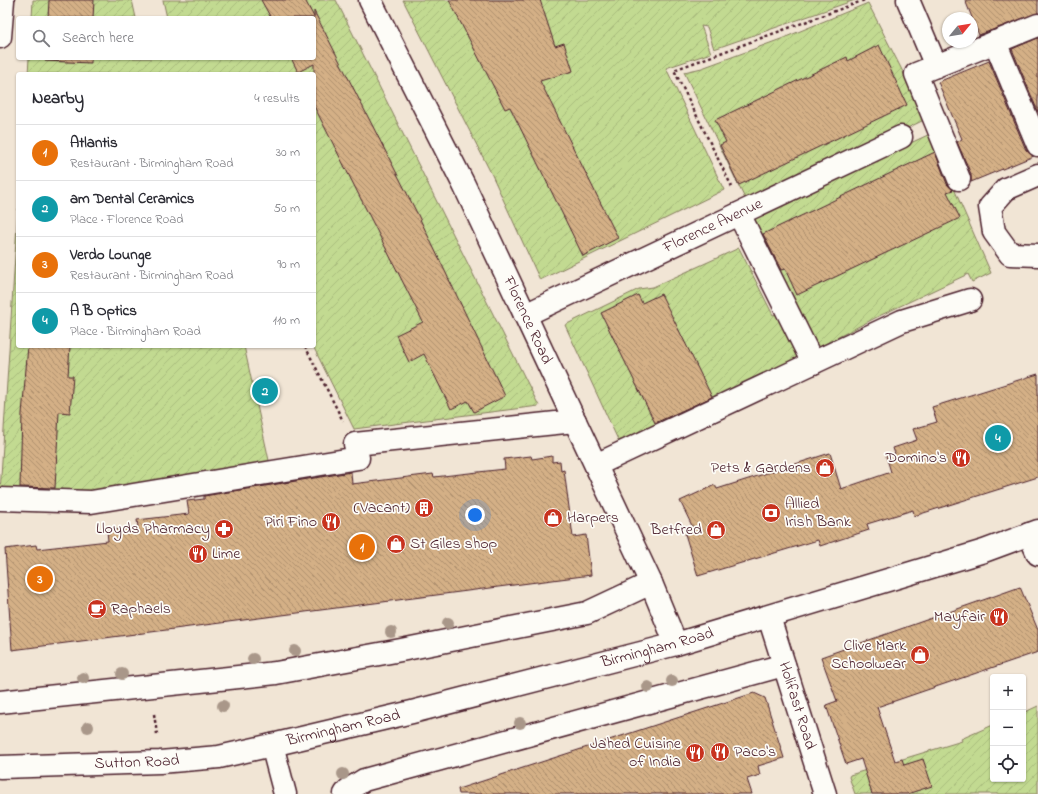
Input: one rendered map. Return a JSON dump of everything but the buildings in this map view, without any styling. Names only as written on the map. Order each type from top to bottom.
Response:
[{"type":"street","points":[[0,37],[2,0]]},
{"type":"street","name":"Florence Road","points":[[370,0],[464,185],[651,583],[676,644]]},
{"type":"street","points":[[908,0],[936,66]]},
{"type":"street","points":[[960,179],[916,74],[1038,25]]},
{"type":"street","points":[[995,42],[1038,145]]},
{"type":"street","name":"Florence Avenue","points":[[525,315],[901,137]]},
{"type":"street","points":[[1038,175],[1006,189],[990,207],[994,232],[1010,254],[1038,255]]},
{"type":"street","points":[[739,214],[813,363]]},
{"type":"street","points":[[596,465],[902,321],[970,300]]},
{"type":"street","points":[[0,499],[91,502],[358,458],[355,444],[575,421]]},
{"type":"street","name":"Birmingham Road","points":[[272,745],[427,708],[676,644],[984,551],[1035,540]]},
{"type":"street","points":[[0,702],[276,673],[402,650],[587,613],[651,583]]},
{"type":"street","name":"Holifast Road","points":[[769,617],[825,794]]},
{"type":"street","points":[[345,794],[348,790],[364,780],[784,665]]},
{"type":"street","points":[[272,745],[285,794]]},
{"type":"street","name":"Sutton Road","points":[[0,767],[160,762],[219,757],[272,745]]},
{"type":"path","points":[[739,214],[731,185],[674,70],[865,0]]},
{"type":"path","points":[[306,348],[355,444]]},
{"type":"path","points":[[147,714],[154,714],[160,762]]},
{"type":"green space","points":[[33,0],[132,0],[136,16],[32,16]]},
{"type":"green space","points":[[163,0],[336,0],[539,406],[354,429],[314,348],[316,348],[316,72],[28,72],[29,60],[316,60],[316,16],[167,16]]},
{"type":"green space","points":[[403,0],[855,0],[714,49],[707,27],[701,26],[711,53],[666,68],[724,190],[540,280],[492,175]]},
{"type":"green space","points":[[868,3],[903,72],[924,120],[748,205],[684,72],[702,68],[781,39]]},
{"type":"green space","points":[[930,134],[991,273],[972,282],[968,274],[877,317],[817,348],[753,216]]},
{"type":"green space","points":[[16,240],[16,348],[244,348],[270,465],[93,492],[0,492]]},
{"type":"green space","points":[[739,248],[773,315],[776,314],[798,358],[619,442],[565,325],[639,289],[653,287]]},
{"type":"green space","points":[[1038,706],[1038,794],[855,794],[849,777],[850,775],[962,741],[961,739],[990,726],[990,782],[1026,782],[1026,712]]},
{"type":"place","name":"am Dental Ceramics","points":[[265,391]]},
{"type":"place","name":"A B Optics","points":[[998,438]]},
{"type":"place","name":"Domino's","points":[[961,458]]},
{"type":"place","name":"Pets & Gardens","points":[[825,468]]},
{"type":"place","name":"(Vacant)","points":[[424,508]]},
{"type":"place","name":"Allied Irish Bank","points":[[771,513]]},
{"type":"place","name":"Harpers","points":[[553,518]]},
{"type":"place","name":"Piri Fino","points":[[331,522]]},
{"type":"place","name":"Lloyds Pharmacy","points":[[224,529]]},
{"type":"place","name":"Betfred","points":[[716,530]]},
{"type":"place","name":"St Giles shop","points":[[396,544]]},
{"type":"place","name":"Atlantis","points":[[362,547]]},
{"type":"place","name":"Lime","points":[[198,554]]},
{"type":"place","name":"Verdo Lounge","points":[[40,579]]},
{"type":"place","name":"Raphaels","points":[[97,609]]},
{"type":"place","name":"Mayfair","points":[[999,617]]},
{"type":"place","name":"Clive Mark Schoolwear","points":[[920,655]]},
{"type":"place","name":"Paco's","points":[[720,752]]},
{"type":"place","name":"Jahed Cuisine of India","points":[[695,753]]}]
